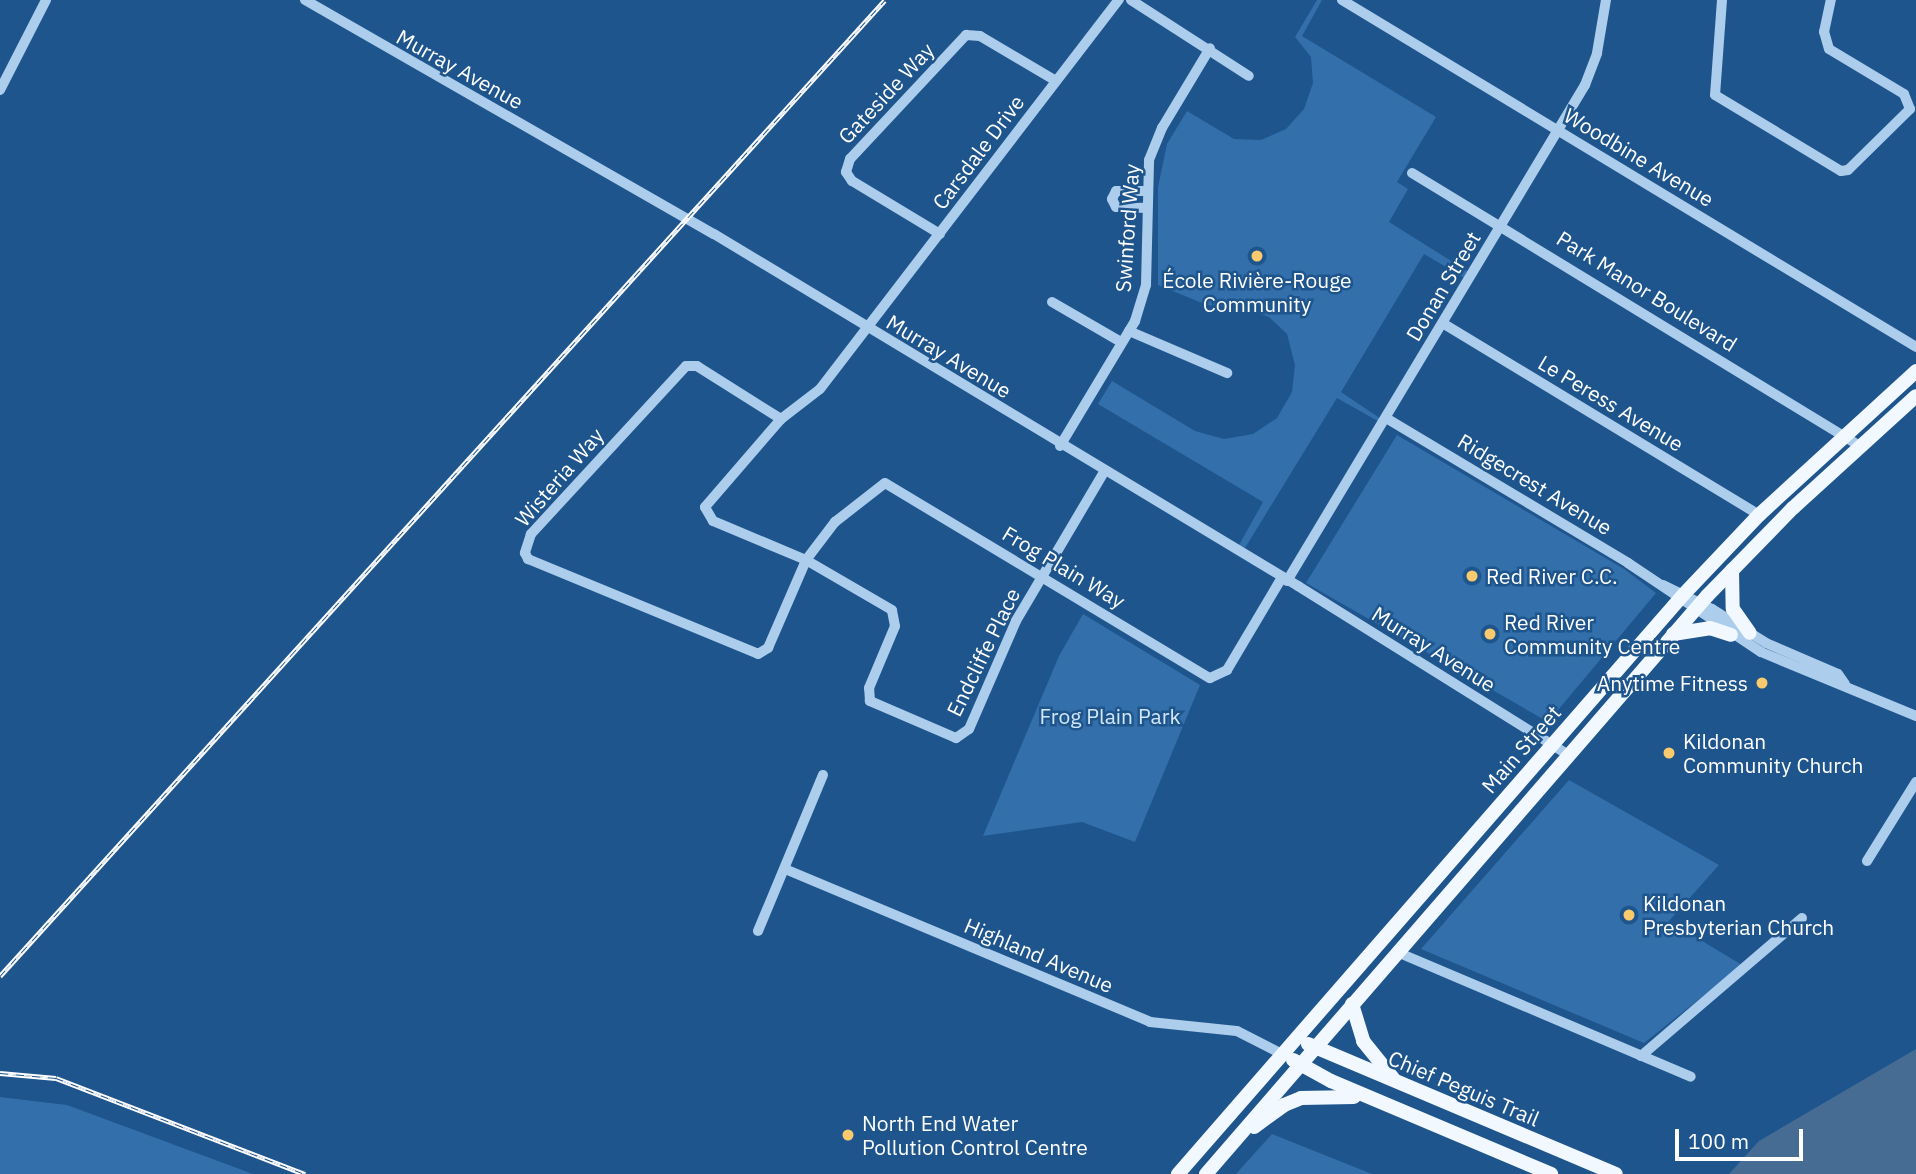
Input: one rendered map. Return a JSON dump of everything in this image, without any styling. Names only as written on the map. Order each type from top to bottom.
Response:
[{"type":"main road","name":"Main Street","points":[[1178,1174],[1682,597],[1759,514],[1916,371]]},
{"type":"main road","name":"Main Street","points":[[1206,1174],[1673,634],[1732,570],[1860,446],[1916,396]]},
{"type":"main road","points":[[1732,570],[1733,609],[1749,633]]},
{"type":"main road","points":[[1673,634],[1710,628],[1731,635]]},
{"type":"main road","points":[[1352,1004],[1354,1022],[1366,1047],[1399,1084]]},
{"type":"main road","name":"Chief Peguis Trail","points":[[1296,1039],[1616,1174]]},
{"type":"main road","points":[[1282,1054],[1379,1102],[1550,1174]]},
{"type":"main road","points":[[1234,1142],[1272,1112],[1301,1098],[1341,1095],[1379,1102]]},
{"type":"street","points":[[0,90],[47,0]]},
{"type":"street","name":"Murray Avenue","points":[[305,0],[714,234],[1568,755]]},
{"type":"street","name":"Carsdale Drive","points":[[806,560],[713,521],[705,507],[781,419],[820,389],[1119,0]]},
{"type":"street","points":[[1131,0],[1250,76]]},
{"type":"street","name":"Woodbine Avenue","points":[[1342,0],[1916,347]]},
{"type":"street","name":"Donan Street","points":[[1284,580],[1444,324],[1558,133],[1593,64],[1606,0]]},
{"type":"street","points":[[1722,0],[1715,95],[1841,171],[1853,166],[1910,109],[1904,94],[1829,49],[1824,32],[1831,0]]},
{"type":"street","name":"Gateside Way","points":[[940,234],[852,181],[846,172],[850,159],[966,36],[980,36],[1056,81]]},
{"type":"street","name":"Swinford Way","points":[[1060,446],[1129,331],[1146,285],[1146,208],[1154,145],[1210,48]]},
{"type":"street","name":"Park Manor Boulevard","points":[[1412,173],[1860,446]]},
{"type":"street","points":[[1146,208],[1116,207],[1112,199],[1116,191],[1147,191]]},
{"type":"street","points":[[1052,302],[1121,342]]},
{"type":"street","name":"Le Peress Avenue","points":[[1444,324],[1759,514]]},
{"type":"street","points":[[1129,331],[1227,373]]},
{"type":"street","name":"Wisteria Way","points":[[781,419],[697,366],[686,366],[531,534],[525,553],[533,563],[758,654],[768,648],[806,560]]},
{"type":"street","name":"Ridgecrest Avenue","points":[[1386,418],[1698,607],[1838,674],[1845,684]]},
{"type":"street","name":"Endcliffe Place","points":[[806,560],[887,607],[895,617],[869,688],[870,701],[956,738],[969,729],[1016,621],[1104,472]]},
{"type":"street","name":"Frog Plain Way","points":[[806,560],[835,522],[885,483],[1210,678],[1227,670],[1284,580]]},
{"type":"street","name":"Ridgecrest Avenue","points":[[1698,607],[1731,635],[1790,667],[1845,684],[1916,716]]},
{"type":"street","points":[[758,931],[823,775]]},
{"type":"street","points":[[1867,861],[1916,782]]},
{"type":"street","name":"Highland Avenue","points":[[785,869],[1150,1022],[1237,1031],[1282,1054]]},
{"type":"street","points":[[1641,1056],[1802,918]]},
{"type":"street","points":[[1397,952],[1691,1077]]},
{"type":"green space","points":[[1317,0],[1322,0],[1302,36],[1436,117],[1397,182],[1408,189],[1389,222],[1472,274],[1468,280],[1424,254],[1341,392],[1384,421],[1383,424],[1337,398],[1245,548],[1239,545],[1263,502],[1098,404],[1112,381],[1195,431],[1224,439],[1253,434],[1277,418],[1292,392],[1295,365],[1287,334],[1269,317],[1243,308],[1207,305],[1158,285],[1158,187],[1167,144],[1187,111],[1234,139],[1261,140],[1286,129],[1304,109],[1313,83],[1311,57],[1295,37]]},
{"type":"green space","name":"Red River C.C.","points":[[1397,435],[1624,569],[1656,593],[1548,722],[1306,583]]},
{"type":"green space","name":"Frog Plain Park","points":[[1083,614],[1200,685],[1135,842],[1082,822],[983,836],[1059,656]]},
{"type":"green space","points":[[1569,780],[1719,865],[1669,921],[1742,965],[1644,1043],[1421,949]]},
{"type":"green space","points":[[0,1097],[67,1105],[253,1174],[0,1174]]},
{"type":"green space","points":[[1272,1134],[1372,1174],[1236,1174]]},
{"type":"shaded area","points":[[1916,1049],[1916,1174],[1729,1174],[1759,1141]]},
{"type":"railway","points":[[0,976],[885,0]]},
{"type":"railway","points":[[0,1073],[56,1078],[305,1174]]},
{"type":"place","name":"École Rivière-Rouge Community","points":[[1257,256]]},
{"type":"place","name":"Red River C.C.","points":[[1472,576]]},
{"type":"place","name":"Red River Community Centre","points":[[1490,634]]},
{"type":"place","name":"Anytime Fitness","points":[[1762,683]]},
{"type":"place","name":"Kildonan Community Church","points":[[1669,753]]},
{"type":"place","name":"Kildonan Presbyterian Church","points":[[1629,915]]},
{"type":"place","name":"North End Water Pollution Control Centre","points":[[848,1135]]}]
